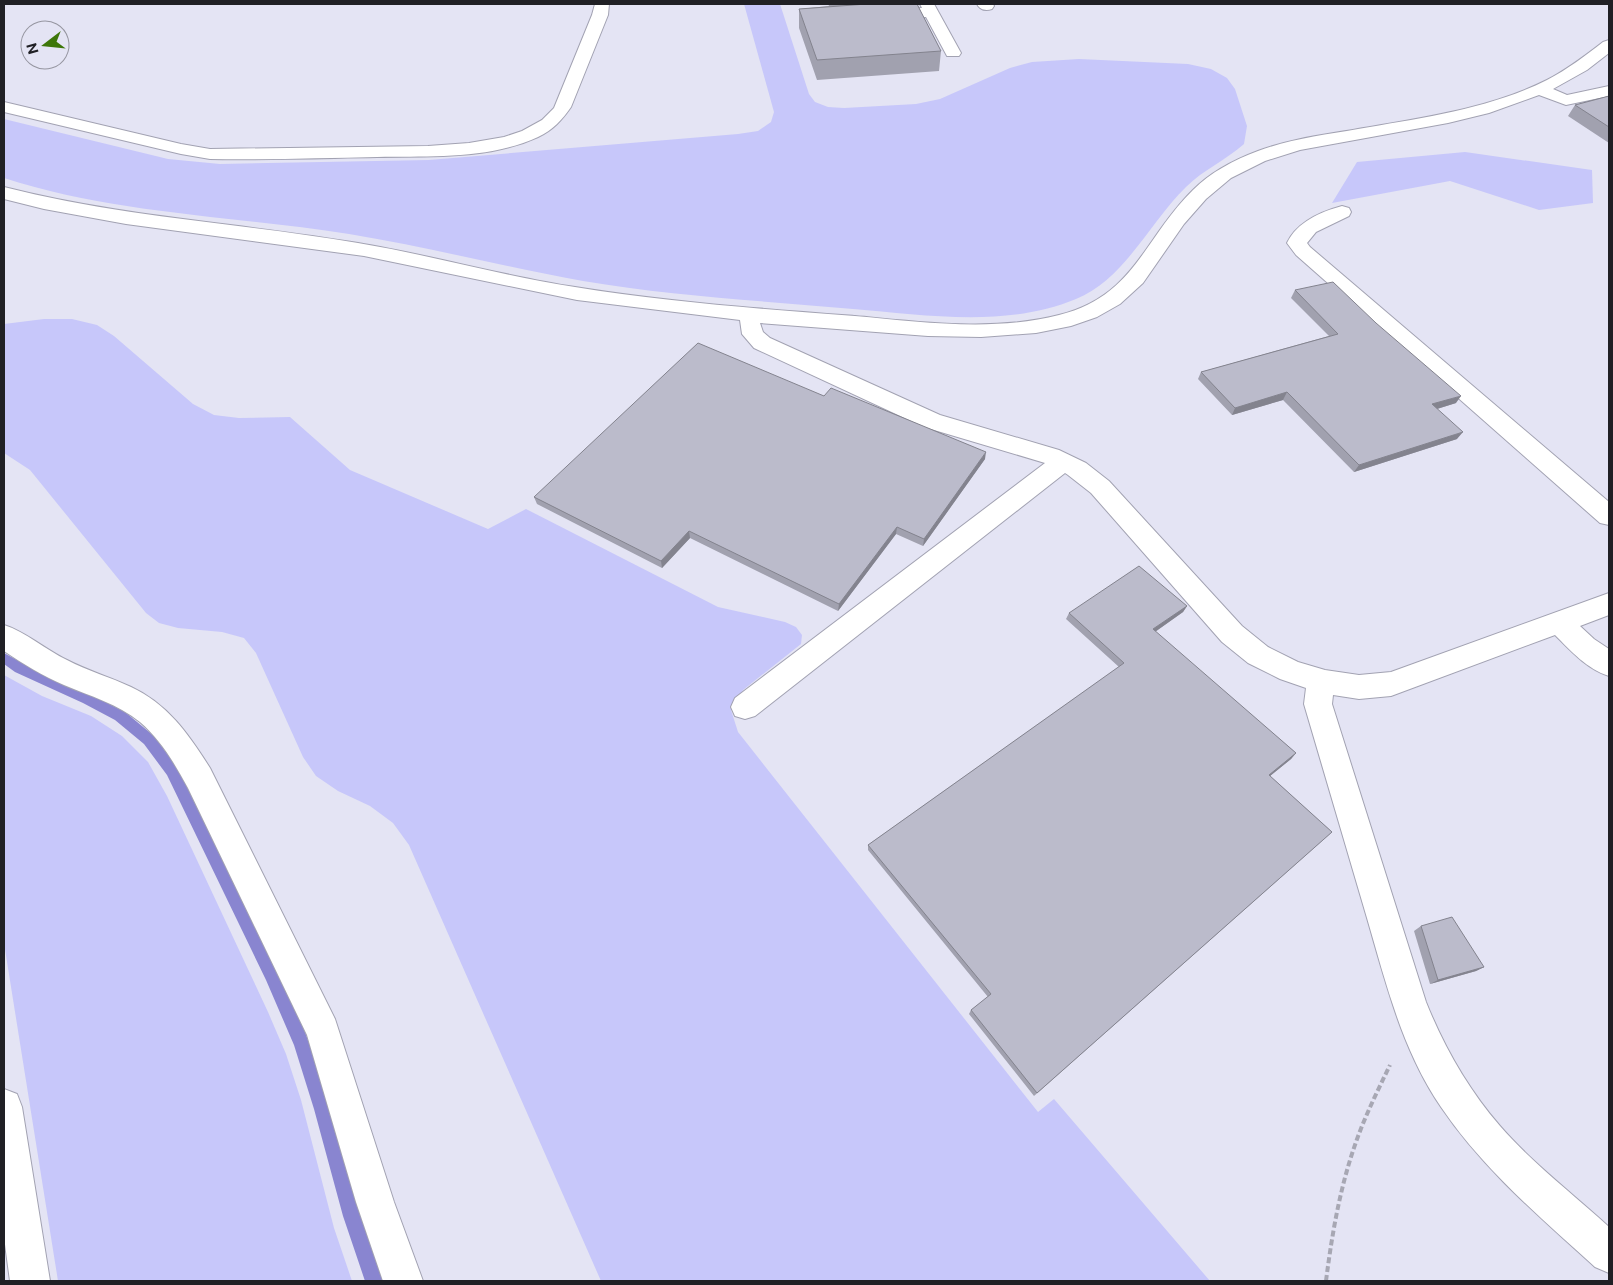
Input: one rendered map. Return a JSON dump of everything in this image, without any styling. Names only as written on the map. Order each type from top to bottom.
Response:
[{"type":"street","points":[[4,107],[181,149],[210,154],[432,150],[482,146],[528,136],[556,118],[563,107],[600,15],[602,4]]},
{"type":"street","points":[[873,16],[929,8],[953,53]]},
{"type":"street","points":[[4,193],[51,205],[100,214],[380,253],[574,293],[662,306],[963,330],[1032,326],[1065,320],[1093,310],[1116,297],[1133,282],[1187,206],[1201,190],[1238,165],[1286,148],[1465,113],[1538,89],[1586,64],[1609,45]]},
{"type":"street","points":[[1538,89],[1566,100],[1609,91]]},
{"type":"street","points":[[1342,212],[1317,223],[1299,236],[1297,243],[1303,251],[1609,516]]},
{"type":"street","points":[[751,314],[750,330],[754,337],[762,343],[932,421],[1051,456],[1077,470],[1100,487],[1232,634],[1258,655],[1290,671],[1321,681],[1360,687],[1391,684],[1609,604]]},
{"type":"street","points":[[745,707],[1063,462]]},
{"type":"street","points":[[1559,622],[1584,647],[1609,664]]},
{"type":"street","points":[[4,636],[24,650],[66,673],[116,692],[150,714],[178,742],[199,778],[323,1031],[375,1202],[402,1281]]},
{"type":"street","points":[[1321,681],[1318,704],[1408,1002],[1426,1047],[1452,1093],[1487,1139],[1530,1182],[1609,1253]]},
{"type":"street","points":[[4,1107],[30,1281]]},
{"type":"path","points":[[1326,1281],[1333,1232],[1348,1167],[1369,1109],[1397,1051],[1426,1047]]},
{"type":"shaded area","points":[[744,4],[780,4],[809,94],[815,102],[828,107],[844,108],[916,104],[940,99],[1010,68],[1032,62],[1079,59],[1188,64],[1211,69],[1227,78],[1235,89],[1247,126],[1244,144],[1186,187],[1123,264],[1093,290],[1076,299],[1050,308],[1022,314],[966,317],[909,314],[650,291],[583,281],[349,234],[132,207],[46,190],[4,178],[4,119],[168,159],[220,164],[429,160],[758,131],[771,122],[774,112]]},
{"type":"shaded area","points":[[1465,152],[1592,170],[1593,203],[1539,210],[1450,181],[1332,203],[1357,162]]},
{"type":"shaded area","points":[[44,319],[72,319],[97,325],[114,336],[193,404],[214,415],[239,418],[290,417],[350,470],[488,529],[526,509],[718,607],[785,622],[796,627],[802,635],[801,644],[743,690],[731,710],[738,732],[1038,1112],[1054,1099],[1210,1281],[601,1281],[409,845],[393,823],[370,806],[338,791],[316,776],[303,757],[256,653],[244,638],[222,632],[178,628],[159,623],[146,613],[30,470],[4,453],[4,324]]},
{"type":"shaded area","points":[[4,675],[42,696],[91,716],[122,736],[148,762],[167,796],[286,1054],[301,1100],[334,1228],[352,1281],[58,1281],[4,943]]},
{"type":"building","points":[[867,4],[917,4],[941,51],[817,60],[799,9]]},
{"type":"building","points":[[1609,96],[1609,127],[1575,105]]},
{"type":"building","points":[[1333,282],[1376,323],[1461,396],[1432,404],[1463,432],[1359,465],[1287,392],[1235,408],[1201,372],[1338,334],[1295,290]]},
{"type":"building","points":[[698,343],[824,396],[831,388],[986,452],[924,539],[897,527],[839,604],[689,531],[661,561],[534,497]]},
{"type":"building","points":[[1139,566],[1187,606],[1153,629],[1296,753],[1269,775],[1332,832],[1037,1093],[971,1010],[991,994],[868,845],[1124,663],[1069,613]]},
{"type":"building","points":[[1452,917],[1484,967],[1438,980],[1421,926]]},
{"type":"waterway","points":[[4,658],[36,677],[87,699],[120,716],[149,740],[172,771],[191,806],[293,1021],[316,1087],[352,1216],[374,1281]]}]
